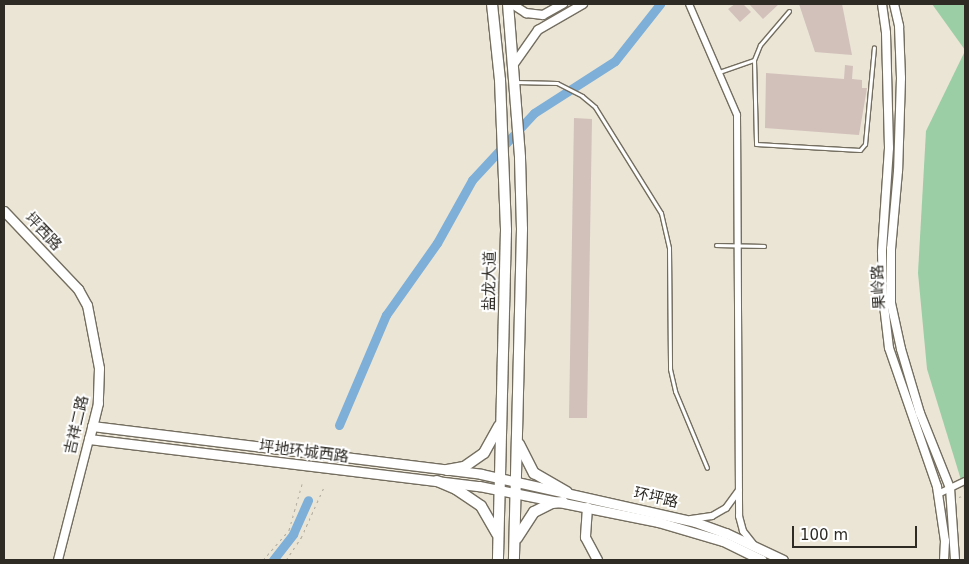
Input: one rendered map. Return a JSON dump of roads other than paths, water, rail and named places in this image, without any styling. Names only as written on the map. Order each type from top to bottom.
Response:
[{"type":"main road","name":"盐龙大道","points":[[492,4],[502,120],[505,186],[498,560]]},
{"type":"main road","name":"盐龙大道","points":[[510,4],[521,176],[514,560]]},
{"type":"main road","name":"坪西路","points":[[4,211],[63,272]]},
{"type":"main road","name":"吉祥二路","points":[[63,272],[87,305],[97,345],[98,403],[89,439]]},
{"type":"main road","points":[[447,470],[464,467],[484,453],[498,430],[502,415]]},
{"type":"main road","name":"坪地环城西路","points":[[92,426],[447,470],[516,482]]},
{"type":"main road","points":[[517,436],[521,451],[534,473],[567,492]]},
{"type":"main road","name":"坪地环城西路","points":[[89,439],[436,481],[516,493]]},
{"type":"main road","points":[[436,481],[456,489],[481,506],[495,528],[499,542]]},
{"type":"main road","name":"环坪路","points":[[516,482],[687,520],[754,545],[783,560]]},
{"type":"main road","name":"环坪路","points":[[516,493],[587,507],[694,532],[762,560]]},
{"type":"main road","points":[[515,546],[525,522],[534,512],[552,503],[563,502]]},
{"type":"main road","points":[[587,507],[584,537],[597,560]]},
{"type":"street","points":[[510,4],[526,13],[544,15],[563,4]]},
{"type":"street","points":[[514,64],[538,30],[582,4]]},
{"type":"street","points":[[689,4],[737,115],[739,488],[743,531],[754,545]]},
{"type":"street","name":"果岭路","points":[[882,4],[886,33],[889,148],[882,252],[884,305],[889,348],[938,494],[945,541],[944,560]]},
{"type":"street","name":"果岭路","points":[[894,4],[899,26],[901,78],[898,171],[891,249],[891,303],[900,349],[920,413],[950,488],[955,560]]},
{"type":"street","name":"吉祥二路","points":[[58,560],[89,439]]},
{"type":"street","points":[[938,494],[965,481]]},
{"type":"street","points":[[687,520],[712,516],[726,508],[739,488]]},
{"type":"lane","points":[[789,11],[760,45],[754,60],[756,144],[860,150],[865,144],[874,48]]},
{"type":"lane","points":[[720,72],[754,60]]},
{"type":"lane","points":[[515,82],[537,81],[560,85],[576,93],[594,107],[606,123],[660,213],[667,229],[670,369],[675,392],[707,468]]},
{"type":"lane","points":[[716,245],[764,246]]},
{"type":"waterway","points":[[339,425],[386,315],[437,243],[472,180],[534,113],[615,61],[660,4]]},
{"type":"waterway","points":[[273,560],[293,534],[308,500]]}]
